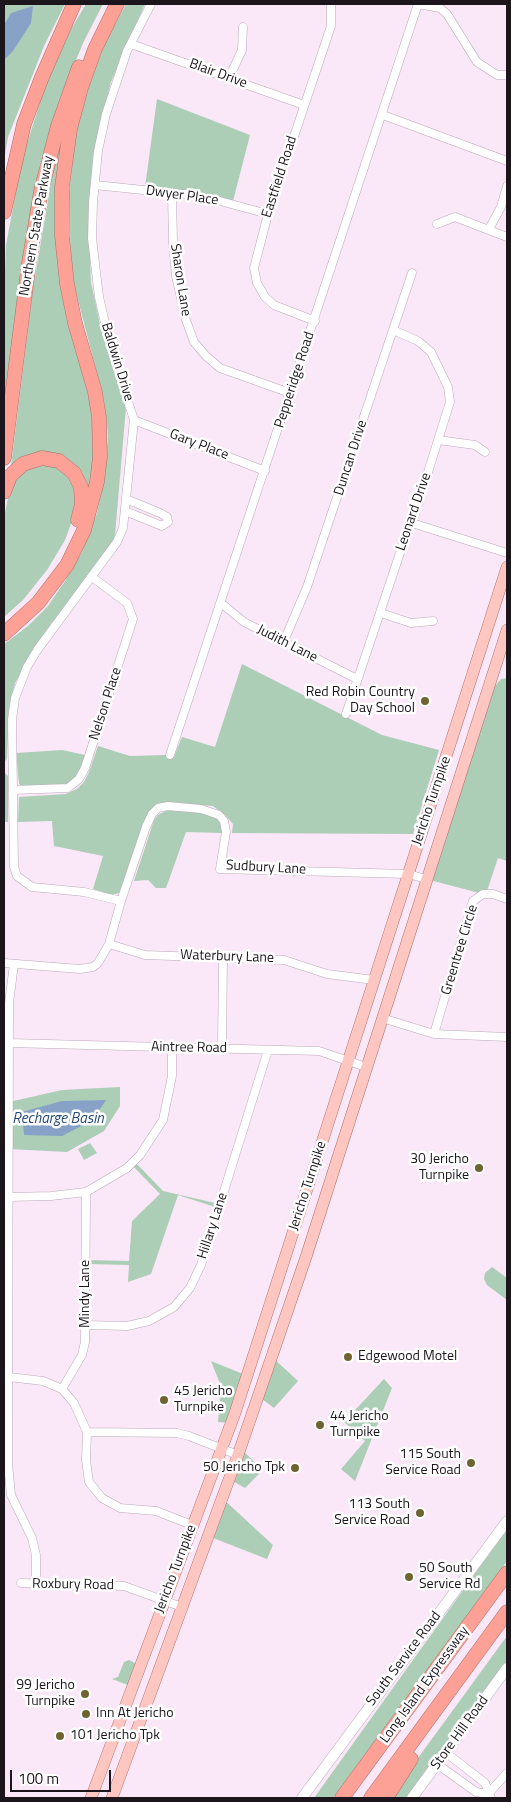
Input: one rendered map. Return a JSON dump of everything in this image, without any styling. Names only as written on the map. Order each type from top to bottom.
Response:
[{"type":"highway","points":[[4,182],[29,95],[46,52],[74,4]]},
{"type":"highway","name":"Northern State Parkway","points":[[4,458],[31,247],[46,167],[72,84],[109,4]]},
{"type":"highway","points":[[4,634],[38,603],[67,565],[84,530],[97,482],[100,451],[99,417],[95,392],[69,297],[63,248],[62,193],[67,150],[81,88],[95,49],[117,4]]},
{"type":"highway","points":[[4,212],[24,124],[65,21]]},
{"type":"highway","points":[[4,492],[6,483],[16,469],[32,460],[48,458],[64,464],[74,473],[80,483],[83,495],[75,527],[58,562],[31,598],[4,623]]},
{"type":"highway","name":"Long Island Expressway","points":[[342,1798],[507,1573]]},
{"type":"highway","name":"Long Island Expressway","points":[[371,1798],[507,1612]]},
{"type":"highway","points":[[386,1798],[479,1652]]},
{"type":"main road","name":"Jericho Turnpike","points":[[91,1798],[163,1600],[223,1449],[507,567]]},
{"type":"main road","name":"Jericho Turnpike","points":[[112,1798],[238,1456],[309,1248],[507,630]]},
{"type":"main road","name":"South Service Road","points":[[302,1798],[507,1521]]},
{"type":"main road","name":"Store Hill Road","points":[[412,1798],[507,1668]]},
{"type":"street","name":"Baldwin Drive","points":[[121,901],[84,892],[26,885],[16,876],[14,867],[13,790],[7,767],[15,698],[22,678],[38,649],[121,536],[134,420],[110,345],[99,297],[92,238],[98,151],[106,114],[118,75],[151,4]]},
{"type":"street","name":"Eastfield Road","points":[[314,321],[274,305],[265,297],[257,283],[255,258],[331,26],[331,4]]},
{"type":"street","points":[[418,4],[440,8],[447,14],[477,62],[497,75],[507,75]]},
{"type":"street","name":"Pepperidge Road","points":[[170,755],[383,115],[418,4]]},
{"type":"street","points":[[229,78],[242,50],[243,27]]},
{"type":"street","name":"Blair Drive","points":[[131,44],[304,106]]},
{"type":"street","points":[[383,115],[507,161]]},
{"type":"street","name":"Dwyer Place","points":[[95,185],[216,200],[268,214]]},
{"type":"street","points":[[489,229],[500,207],[507,186]]},
{"type":"street","name":"Sharon Lane","points":[[172,194],[176,276],[186,320],[194,342],[220,368],[290,393]]},
{"type":"street","points":[[437,224],[455,217],[507,237]]},
{"type":"street","name":"Duncan Drive","points":[[284,641],[307,587],[412,273]]},
{"type":"street","name":"Leonard Drive","points":[[346,714],[404,541],[412,523],[450,402],[448,387],[431,352],[418,341],[393,330]]},
{"type":"street","name":"Gary Place","points":[[134,420],[265,471]]},
{"type":"street","points":[[438,440],[475,445],[485,452]]},
{"type":"street","points":[[125,511],[162,526],[168,522],[164,515],[126,499]]},
{"type":"street","points":[[412,523],[507,553]]},
{"type":"street","name":"Nelson Place","points":[[13,790],[68,788],[79,779],[85,768],[133,619],[127,603],[92,576]]},
{"type":"street","name":"Judith Lane","points":[[221,602],[244,622],[357,679]]},
{"type":"street","points":[[380,613],[411,623],[433,622]]},
{"type":"street","name":"Sudbury Lane","points":[[121,901],[152,814],[158,808],[168,806],[201,809],[219,815],[224,821],[226,832],[220,869],[408,874],[426,879]]},
{"type":"street","name":"Greentree Circle","points":[[434,1034],[473,901],[483,894],[493,894],[507,899]]},
{"type":"street","points":[[4,963],[88,968],[98,962],[109,944],[121,901]]},
{"type":"street","name":"Waterbury Lane","points":[[109,944],[145,955],[284,960],[327,974],[374,980]]},
{"type":"street","points":[[222,1049],[223,957]]},
{"type":"street","points":[[14,964],[9,1003],[9,1197],[6,1259],[10,1487],[18,1512],[32,1538],[36,1555],[36,1584]]},
{"type":"street","points":[[382,1018],[434,1034],[507,1038]]},
{"type":"street","name":"Aintree Road","points":[[9,1043],[319,1051],[366,1068]]},
{"type":"street","points":[[9,1197],[51,1196],[86,1192],[127,1168],[152,1140],[163,1120],[172,1076],[172,1048]]},
{"type":"street","name":"Hillary Lane","points":[[86,1325],[127,1326],[149,1321],[174,1307],[190,1288],[203,1256],[268,1050]]},
{"type":"street","name":"Mindy Lane","points":[[62,1389],[82,1355],[85,1342],[86,1192]]},
{"type":"street","points":[[9,1377],[42,1381],[62,1389],[79,1410],[87,1432],[87,1473],[89,1482],[102,1498],[120,1508],[156,1511],[192,1525]]},
{"type":"street","points":[[87,1432],[177,1433],[238,1456]]},
{"type":"street","name":"Roxbury Road","points":[[21,1584],[124,1586],[182,1607]]},
{"type":"street","points":[[445,1752],[485,1783],[490,1796]]},
{"type":"street","points":[[437,1764],[476,1792],[490,1796]]},
{"type":"street","points":[[490,1796],[507,1774]]},
{"type":"green space","points":[[4,4],[65,4],[44,46],[8,137],[4,160]]},
{"type":"green space","points":[[86,4],[103,4],[84,41],[61,96],[40,164],[26,244],[4,415],[6,245],[22,159],[46,84],[70,31]]},
{"type":"green space","points":[[126,4],[145,4],[111,82],[98,133],[91,182],[89,229],[91,282],[101,329],[126,407],[115,535],[111,546],[33,652],[15,683],[9,707],[7,759],[4,762],[4,644],[28,626],[48,606],[65,581],[82,552],[97,513],[105,476],[108,436],[104,400],[71,273],[69,193],[76,132],[89,87],[104,46]]},
{"type":"green space","points":[[157,99],[250,135],[233,201],[145,187]]},
{"type":"green space","points":[[62,138],[60,268],[65,307],[93,401],[95,463],[86,499],[55,456],[11,466],[33,289],[53,170]]},
{"type":"green space","points":[[45,464],[56,466],[74,480],[78,505],[65,540],[47,570],[23,600],[4,617],[4,518],[10,487],[18,474],[31,465]]},
{"type":"green space","points":[[242,664],[382,735],[439,750],[413,834],[232,833],[233,824],[213,806],[162,803],[155,806],[119,893],[111,895],[93,889],[103,856],[54,846],[52,821],[18,822],[19,797],[66,794],[77,789],[84,782],[89,772],[98,746],[130,756],[166,755],[174,757],[182,737],[215,747]]},
{"type":"green space","points":[[507,678],[507,861],[498,858],[486,894],[483,894],[426,879],[485,698],[501,679]]},
{"type":"green space","points":[[62,750],[85,755],[74,780],[68,784],[22,786],[19,784],[16,753]]},
{"type":"green space","points":[[4,772],[8,776],[8,822],[4,822]]},
{"type":"green space","points":[[166,811],[194,811],[217,818],[223,827],[222,833],[186,832],[166,888],[156,888],[148,880],[134,881],[154,820],[158,815]]},
{"type":"green space","points":[[120,1087],[120,1106],[104,1131],[67,1152],[9,1149],[9,1102],[62,1090]]},
{"type":"green space","points":[[90,1143],[97,1153],[84,1160],[78,1149]]},
{"type":"green space","points":[[135,1162],[163,1191],[215,1203],[215,1207],[178,1195],[151,1274],[128,1282],[129,1265],[87,1264],[87,1260],[129,1261],[132,1221],[160,1194],[132,1165]]},
{"type":"green space","points":[[492,1267],[507,1278],[507,1300],[487,1285],[484,1279],[485,1273]]},
{"type":"green space","points":[[272,1357],[298,1381],[274,1408],[258,1396]]},
{"type":"green space","points":[[211,1361],[248,1376],[231,1423],[218,1422],[221,1386]]},
{"type":"green space","points":[[384,1379],[392,1388],[355,1481],[341,1469],[365,1441],[344,1422]]},
{"type":"green space","points":[[241,1449],[263,1470],[245,1488],[229,1479]]},
{"type":"green space","points":[[222,1498],[273,1545],[267,1559],[208,1536]]},
{"type":"green space","points":[[507,1529],[507,1561],[333,1798],[314,1798]]},
{"type":"green space","points":[[507,1636],[507,1662],[408,1798],[392,1798],[418,1758]]},
{"type":"green space","points":[[129,1660],[141,1666],[133,1687],[112,1679],[118,1677],[124,1662]]},
{"type":"water","points":[[33,6],[31,23],[13,51],[4,60],[4,25],[11,13]]},
{"type":"water","name":"Recharge Basin","points":[[106,1100],[93,1120],[62,1136],[24,1135],[22,1112],[62,1101]]},
{"type":"place","name":"Red Robin Country Day School","points":[[425,701]]},
{"type":"place","name":"30 Jericho Turnpike","points":[[479,1168]]},
{"type":"place","name":"Edgewood Motel","points":[[348,1357]]},
{"type":"place","name":"45 Jericho Turnpike","points":[[164,1400]]},
{"type":"place","name":"44 Jericho Turnpike","points":[[320,1425]]},
{"type":"place","name":"115 South Service Road","points":[[471,1463]]},
{"type":"place","name":"50 Jericho Tpk","points":[[295,1468]]},
{"type":"place","name":"113 South Service Road","points":[[420,1513]]},
{"type":"place","name":"50 South Service Rd","points":[[409,1577]]},
{"type":"place","name":"99 Jericho Turnpike","points":[[85,1694]]},
{"type":"place","name":"Inn At Jericho","points":[[86,1714]]},
{"type":"place","name":"101 Jericho Tpk","points":[[60,1736]]}]
